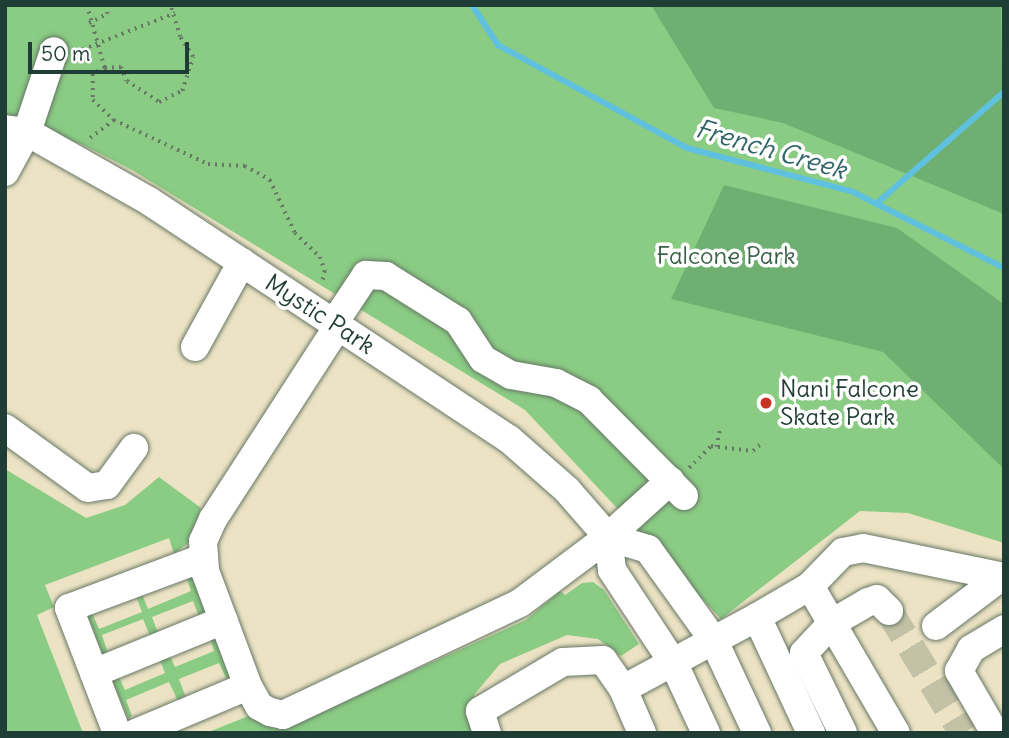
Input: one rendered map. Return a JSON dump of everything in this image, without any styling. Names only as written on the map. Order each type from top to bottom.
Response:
[{"type":"street","points":[[5,172],[16,130],[54,51]]},
{"type":"street","name":"Mystic Park","points":[[16,130],[149,201],[509,439],[567,490],[608,537]]},
{"type":"street","points":[[195,347],[242,262]]},
{"type":"street","points":[[366,275],[386,276],[458,321],[483,359],[511,375],[556,383],[589,400],[676,487],[520,603],[283,715],[259,706],[248,686],[203,558],[203,541],[212,519],[366,275]]},
{"type":"street","points":[[5,428],[88,488],[107,485],[134,448]]},
{"type":"street","points":[[608,537],[648,549],[714,641],[757,733]]},
{"type":"street","points":[[608,537],[612,570],[674,664],[706,733]]},
{"type":"street","points":[[623,689],[674,664],[810,586],[843,552],[863,548],[1002,577]]},
{"type":"street","points":[[117,733],[69,608],[203,558]]},
{"type":"street","points":[[936,626],[1002,577]]},
{"type":"street","points":[[810,586],[895,733]]},
{"type":"street","points":[[843,733],[804,662],[809,644],[832,623],[877,599],[889,611]]},
{"type":"street","points":[[757,617],[811,733]]},
{"type":"street","points":[[94,673],[223,620]]},
{"type":"street","points":[[995,733],[959,671],[971,649],[1004,629]]},
{"type":"street","points":[[487,733],[480,711],[563,662],[603,660],[623,689],[642,733]]},
{"type":"street","points":[[136,733],[248,686]]},
{"type":"path","points":[[87,5],[89,23],[105,68]]},
{"type":"path","points":[[89,23],[107,15],[107,5]]},
{"type":"path","points":[[170,5],[175,13],[180,37],[192,57],[182,91],[159,102],[127,81],[121,66],[105,68],[93,74],[93,100],[114,120],[208,164],[245,166],[270,180],[295,233],[320,257],[325,271],[322,284]]},
{"type":"path","points":[[54,51],[75,53],[175,13]]},
{"type":"path","points":[[90,138],[114,120]]},
{"type":"path","points":[[716,447],[720,429]]},
{"type":"path","points":[[676,487],[711,446],[753,450],[763,442]]},
{"type":"green space","name":"Falcone Park","points":[[5,5],[1004,5],[1004,304],[986,292],[996,459],[1004,469],[1004,543],[908,513],[860,511],[721,619],[525,410],[132,170],[81,144],[5,117]]},
{"type":"green space","points":[[651,5],[1001,5],[1004,214],[783,123],[714,108]]},
{"type":"green space","points":[[724,185],[897,228],[1004,304],[1004,469],[883,352],[671,299]]},
{"type":"green space","points":[[5,469],[86,518],[125,505],[159,477],[201,508],[189,542],[174,554],[169,538],[45,585],[54,607],[37,615],[83,733],[5,733]]},
{"type":"green space","points":[[191,574],[207,614],[199,617],[193,601],[152,617],[158,633],[150,636],[143,619],[102,635],[108,653],[103,655],[87,615],[92,613],[99,629],[142,612],[136,596],[142,594],[148,609],[191,591],[186,576]]},
{"type":"green space","points":[[593,582],[604,590],[639,644],[621,656],[598,639],[567,635],[500,664],[474,695],[478,733],[206,733],[251,715],[290,726],[526,620],[560,591],[565,595],[582,583]]},
{"type":"green space","points":[[216,637],[232,675],[226,678],[219,663],[179,679],[186,698],[178,701],[169,682],[126,700],[132,716],[128,718],[112,680],[119,677],[125,690],[165,673],[159,658],[169,654],[175,667],[214,651],[210,639]]},
{"type":"waterway","name":"French Creek","points":[[472,5],[498,45],[687,148],[853,192],[1004,268]]},
{"type":"waterway","points":[[876,204],[1004,92]]},
{"type":"tunnel","points":[[889,611],[963,733]]},
{"type":"place","name":"Nani Falcone Skate Park","points":[[766,403]]}]
